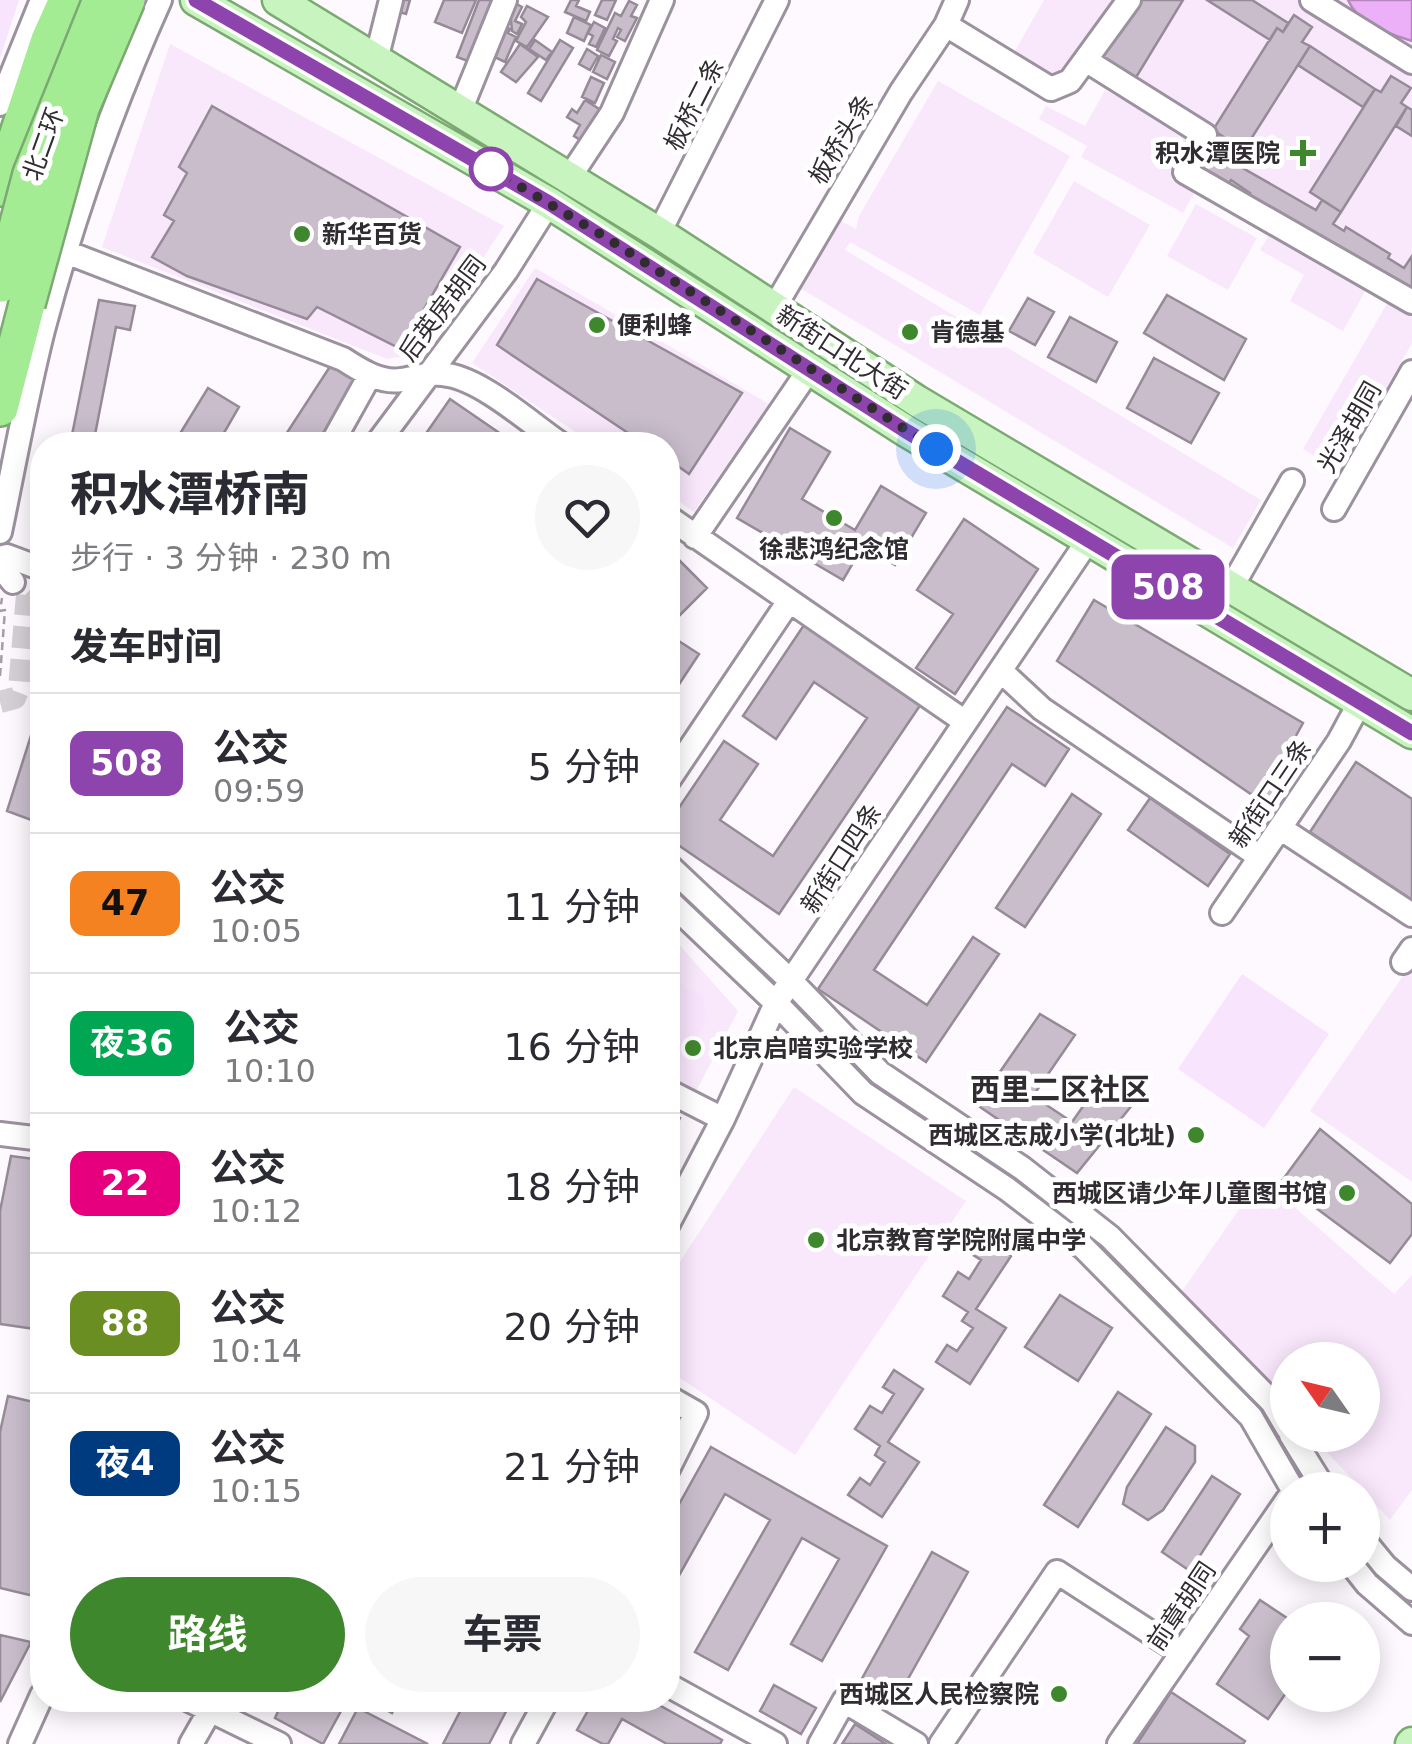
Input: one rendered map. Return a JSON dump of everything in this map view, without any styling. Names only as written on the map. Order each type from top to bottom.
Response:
[{"type":"highway","name":"北二环","points":[[0,188],[67,0]]},
{"type":"highway","name":"北二环","points":[[10,293],[31,174],[101,0]]},
{"type":"highway","points":[[0,408],[10,293],[127,0]]},
{"type":"main road","name":"新街口北大街","points":[[196,0],[549,203],[809,370],[1412,734]]},
{"type":"main road","name":"新街口北大街","points":[[278,0],[659,232],[917,401],[1412,696]]},
{"type":"street","points":[[0,104],[42,0]]},
{"type":"street","points":[[0,532],[42,333],[66,250],[127,72],[160,0]]},
{"type":"street","points":[[376,60],[391,0]]},
{"type":"street","points":[[460,111],[505,0]]},
{"type":"street","points":[[569,178],[612,113],[662,0]]},
{"type":"street","name":"板桥二条","points":[[659,232],[777,0]]},
{"type":"street","name":"板桥头条","points":[[774,308],[901,92],[946,25],[956,0]]},
{"type":"street","points":[[946,25],[1052,89],[1070,81],[1129,0]]},
{"type":"street","points":[[1312,0],[1412,62]]},
{"type":"street","points":[[1087,61],[1204,135],[1185,172],[1411,302]]},
{"type":"street","name":"后英房胡同","points":[[385,432],[506,270],[549,203]]},
{"type":"street","points":[[0,229],[66,250],[343,359],[370,375],[398,381],[428,373],[451,375],[478,387],[543,432]]},
{"type":"street","points":[[695,536],[809,370]]},
{"type":"street","name":"光泽胡同","points":[[1334,509],[1412,372]]},
{"type":"street","points":[[337,432],[370,375]]},
{"type":"street","points":[[1231,588],[1292,482]]},
{"type":"street","points":[[680,526],[964,721]]},
{"type":"street","name":"新街口四条","points":[[680,1201],[776,1004],[1089,539]]},
{"type":"street","points":[[5,570],[7,556],[30,564]]},
{"type":"street","points":[[680,763],[789,601]]},
{"type":"street","points":[[1001,671],[1042,709],[1260,857]]},
{"type":"street","name":"新街口三条","points":[[1222,913],[1340,741],[1360,702]]},
{"type":"street","points":[[1280,828],[1412,915]]},
{"type":"street","points":[[680,876],[792,982],[880,1073],[1022,1168],[1110,1237],[1270,1400]]},
{"type":"street","points":[[680,912],[863,1093],[1007,1189],[1082,1247],[1251,1417],[1283,1472]]},
{"type":"street","points":[[680,1097],[723,1119]]},
{"type":"street","points":[[0,1134],[30,1138]]},
{"type":"street","points":[[680,1404],[696,1413],[680,1445]]},
{"type":"street","name":"前章胡同","points":[[1119,1744],[1270,1525]]},
{"type":"street","points":[[1380,1560],[1412,1590]]},
{"type":"street","points":[[941,1744],[1058,1572],[1182,1653]]},
{"type":"street","points":[[1365,1582],[1412,1623]]},
{"type":"street","points":[[680,1692],[775,1744]]},
{"type":"street","points":[[820,1744],[844,1701],[916,1744]]},
{"type":"street","points":[[20,1744],[35,1712]]},
{"type":"street","points":[[191,1744],[202,1712]]},
{"type":"street","points":[[220,1712],[280,1744]]},
{"type":"street","points":[[523,1744],[540,1712]]},
{"type":"path","points":[[0,617],[5,570]]},
{"type":"path","points":[[0,610],[5,610],[0,676]]},
{"type":"shaded area","points":[[0,0],[19,0],[0,58]]},
{"type":"shaded area","name":"积水潭医院","points":[[1044,0],[1412,0],[1412,294],[1185,172],[1204,134],[1087,61],[1051,89],[1008,63]]},
{"type":"shaded area","points":[[1348,0],[1412,0],[1412,41],[1366,22]]},
{"type":"shaded area","points":[[170,44],[504,226],[421,353],[387,359],[102,247]]},
{"type":"shaded area","points":[[938,81],[1070,156],[980,315],[850,242],[845,250],[1261,500],[1233,548],[795,285],[835,218],[856,229],[859,216]]},
{"type":"shaded area","points":[[1105,90],[1194,139],[1171,180],[1194,193],[1183,213],[1081,157],[1087,146],[1039,119],[1046,106],[1085,126]]},
{"type":"shaded area","points":[[1074,181],[1150,225],[1108,297],[1033,253]]},
{"type":"shaded area","points":[[1196,204],[1257,238],[1228,290],[1167,256]]},
{"type":"shaded area","points":[[1270,234],[1367,288],[1343,331],[1290,301],[1304,275],[1260,250]]},
{"type":"shaded area","points":[[535,268],[769,404],[694,512],[680,502],[680,432],[576,432],[472,363]]},
{"type":"shaded area","points":[[1389,300],[1412,313],[1412,343],[1339,470],[1303,449]]},
{"type":"shaded area","name":"北京启喑实验学校","points":[[680,946],[738,1011],[693,1097],[680,1090]]},
{"type":"shaded area","points":[[1412,963],[1412,1182],[1310,1111]]},
{"type":"shaded area","points":[[1242,974],[1329,1034],[1264,1128],[1178,1069]]},
{"type":"shaded area","points":[[680,983],[703,997],[708,1019],[681,1067]]},
{"type":"shaded area","name":"北京教育学院附属中学","points":[[794,1087],[966,1201],[795,1455],[680,1378],[680,1262]]},
{"type":"shaded area","points":[[1261,1178],[1394,1294],[1412,1275],[1412,1490],[1390,1520],[1380,1509],[1380,1472],[1345,1472],[1327,1452],[1380,1452],[1380,1342],[1270,1342],[1270,1392],[1180,1294]]},
{"type":"building","points":[[395,0],[410,0],[406,14],[392,10]]},
{"type":"building","points":[[444,0],[476,0],[462,33],[435,22]]},
{"type":"building","points":[[479,0],[498,0],[473,63],[457,57]]},
{"type":"building","points":[[509,0],[522,7],[515,21],[522,24],[517,34],[512,31],[511,20],[502,14]]},
{"type":"building","points":[[571,0],[579,0],[576,6],[590,12],[586,21],[565,12]]},
{"type":"building","points":[[602,0],[616,0],[607,20],[595,15]]},
{"type":"building","points":[[1134,0],[1183,0],[1132,84],[1095,61]]},
{"type":"building","points":[[1207,0],[1252,0],[1288,23],[1283,32],[1277,28],[1270,40]]},
{"type":"building","points":[[629,1],[637,5],[631,16],[637,18],[625,41],[617,37],[621,30],[618,28],[613,39],[617,41],[609,56],[597,50],[615,13],[621,16]]},
{"type":"building","points":[[527,6],[548,17],[527,47],[516,41],[526,22],[521,17]]},
{"type":"building","points":[[1294,15],[1312,27],[1302,42],[1310,46],[1244,150],[1213,130],[1277,28],[1283,32]]},
{"type":"building","points":[[574,17],[591,25],[584,41],[567,33]]},
{"type":"building","points":[[594,22],[605,28],[596,47],[589,44],[593,36],[588,33]]},
{"type":"building","points":[[500,24],[516,37],[505,62],[486,53]]},
{"type":"building","points":[[535,40],[552,52],[546,60],[529,49]]},
{"type":"building","points":[[560,40],[573,48],[541,101],[528,93]]},
{"type":"building","points":[[520,44],[538,57],[516,82],[501,72]]},
{"type":"building","points":[[1310,46],[1375,89],[1363,107],[1298,65]]},
{"type":"building","points":[[587,49],[598,56],[590,70],[579,64]]},
{"type":"building","points":[[601,55],[615,62],[607,79],[593,72]]},
{"type":"building","points":[[1391,76],[1411,88],[1401,103],[1407,107],[1341,212],[1310,192],[1375,89],[1381,92]]},
{"type":"building","points":[[591,77],[604,83],[595,103],[582,97]]},
{"type":"building","points":[[585,100],[607,114],[588,145],[574,136],[580,125],[567,117],[572,109],[577,113]]},
{"type":"building","name":"新华百货","points":[[212,106],[460,247],[401,349],[317,307],[307,319],[187,276],[152,257],[174,221],[164,215],[187,173],[179,167]]},
{"type":"building","points":[[1407,107],[1412,110],[1412,136],[1396,126]]},
{"type":"building","points":[[1217,133],[1243,149],[1234,163],[1316,210],[1322,200],[1341,212],[1333,224],[1344,231],[1346,227],[1390,254],[1388,258],[1404,268],[1412,256],[1412,290],[1247,198],[1250,193],[1231,180],[1225,190],[1199,173],[1205,164],[1200,161]]},
{"type":"building","points":[[537,279],[742,393],[689,474],[680,468],[680,432],[627,432],[497,345]]},
{"type":"building","points":[[1167,295],[1246,339],[1224,380],[1144,333]]},
{"type":"building","points":[[1028,298],[1054,312],[1035,345],[1009,331]]},
{"type":"building","points":[[99,300],[135,306],[130,330],[116,327],[96,432],[73,432]]},
{"type":"building","points":[[1070,317],[1117,342],[1096,382],[1048,357]]},
{"type":"building","points":[[1154,358],[1219,393],[1191,443],[1127,408]]},
{"type":"building","points":[[331,365],[358,382],[325,432],[287,432]]},
{"type":"building","points":[[208,388],[239,407],[225,432],[181,432]]},
{"type":"building","points":[[450,399],[498,432],[427,432]]},
{"type":"building","points":[[790,428],[830,452],[802,499],[855,530],[881,486],[926,513],[895,565],[863,546],[843,580],[737,518]]},
{"type":"building","points":[[964,519],[1038,569],[955,694],[916,668],[953,614],[917,590]]},
{"type":"building","points":[[680,561],[707,588],[680,615]]},
{"type":"building","points":[[1094,600],[1303,723],[1292,743],[1306,752],[1271,808],[1057,661]]},
{"type":"building","points":[[804,625],[921,704],[779,914],[680,846],[680,806],[724,741],[758,764],[720,820],[773,856],[867,718],[814,682],[776,739],[743,716]]},
{"type":"building","points":[[680,642],[699,654],[680,683]]},
{"type":"building","points":[[1007,707],[1069,749],[1045,786],[1012,764],[874,970],[927,1005],[973,937],[999,954],[926,1062],[818,989]]},
{"type":"building","points":[[30,739],[30,820],[7,811]]},
{"type":"building","points":[[1356,762],[1412,799],[1412,900],[1310,832]]},
{"type":"building","points":[[1072,794],[1101,814],[1025,927],[996,908]]},
{"type":"building","points":[[1150,798],[1230,854],[1208,886],[1128,830]]},
{"type":"building","points":[[1040,1014],[1075,1035],[1033,1096],[1072,1122],[1103,1078],[1137,1099],[1077,1173],[977,1105]]},
{"type":"building","name":"西城区请少年儿童图书馆","points":[[1320,1129],[1412,1204],[1412,1234],[1390,1263],[1281,1182]]},
{"type":"building","points":[[11,1156],[30,1158],[30,1328],[0,1324],[0,1211]]},
{"type":"building","points":[[981,1236],[1011,1256],[976,1309],[1006,1328],[970,1384],[936,1362],[947,1345],[957,1351],[973,1328],[962,1321],[968,1312],[943,1296],[958,1272],[969,1279],[981,1260],[970,1253]]},
{"type":"building","points":[[1060,1295],[1112,1328],[1078,1381],[1025,1347]]},
{"type":"building","points":[[894,1370],[923,1389],[888,1442],[919,1462],[882,1517],[848,1495],[860,1478],[870,1485],[885,1462],[875,1455],[880,1446],[855,1429],[870,1406],[882,1413],[894,1394],[883,1387]]},
{"type":"building","points":[[1118,1392],[1151,1414],[1078,1527],[1044,1505]]},
{"type":"building","points":[[8,1396],[30,1401],[30,1595],[0,1588],[0,1432]]},
{"type":"building","points":[[1166,1427],[1195,1446],[1195,1462],[1163,1510],[1148,1520],[1123,1504],[1127,1487]]},
{"type":"building","points":[[711,1447],[887,1546],[822,1661],[791,1644],[839,1559],[802,1538],[728,1670],[695,1652],[770,1520],[725,1494],[680,1574],[680,1503]]},
{"type":"building","points":[[1212,1476],[1240,1494],[1190,1571],[1162,1552]]},
{"type":"building","points":[[932,1552],[968,1572],[895,1702],[860,1682]]},
{"type":"building","points":[[1260,1600],[1270,1607],[1273,1712],[1268,1719],[1217,1684],[1249,1636],[1240,1629]]},
{"type":"building","points":[[0,1635],[30,1642],[30,1644],[0,1702]]},
{"type":"building","points":[[774,1685],[816,1708],[801,1734],[760,1711]]},
{"type":"building","points":[[1171,1692],[1245,1741],[1243,1744],[1137,1744]]},
{"type":"building","points":[[278,1712],[340,1712],[323,1744],[275,1718]]},
{"type":"building","points":[[356,1712],[366,1712],[428,1744],[339,1744]]},
{"type":"building","points":[[460,1712],[506,1712],[489,1744],[443,1744]]},
{"type":"building","points":[[587,1712],[672,1712],[722,1740],[720,1744],[667,1744],[622,1719],[608,1744],[577,1730]]},
{"type":"building","points":[[855,1724],[886,1744],[842,1744]]},
{"type":"tunnel","points":[[0,702],[15,698],[19,688],[27,595],[13,582]]},
{"type":"bus line","name":"508","points":[[196,0],[549,203],[906,431],[1412,733]]},
{"type":"place","name":"积水潭医院","points":[[1303,153]]},
{"type":"place","name":"新华百货","points":[[302,234]]},
{"type":"place","name":"便利蜂","points":[[597,325]]},
{"type":"place","name":"肯德基","points":[[910,332]]},
{"type":"place","name":"徐悲鸿纪念馆","points":[[834,518]]},
{"type":"place","name":"北京启喑实验学校","points":[[693,1048]]},
{"type":"place","name":"西城区志成小学(北址)","points":[[1196,1135]]},
{"type":"place","name":"西城区请少年儿童图书馆","points":[[1347,1193]]},
{"type":"place","name":"北京教育学院附属中学","points":[[816,1240]]},
{"type":"place","name":"西城区人民检察院","points":[[1059,1694]]},
{"type":"district","name":"西里二区社区","points":[[1060,1090]]},
{"type":"route","points":[[491,169],[605,237],[936,449]]}]
